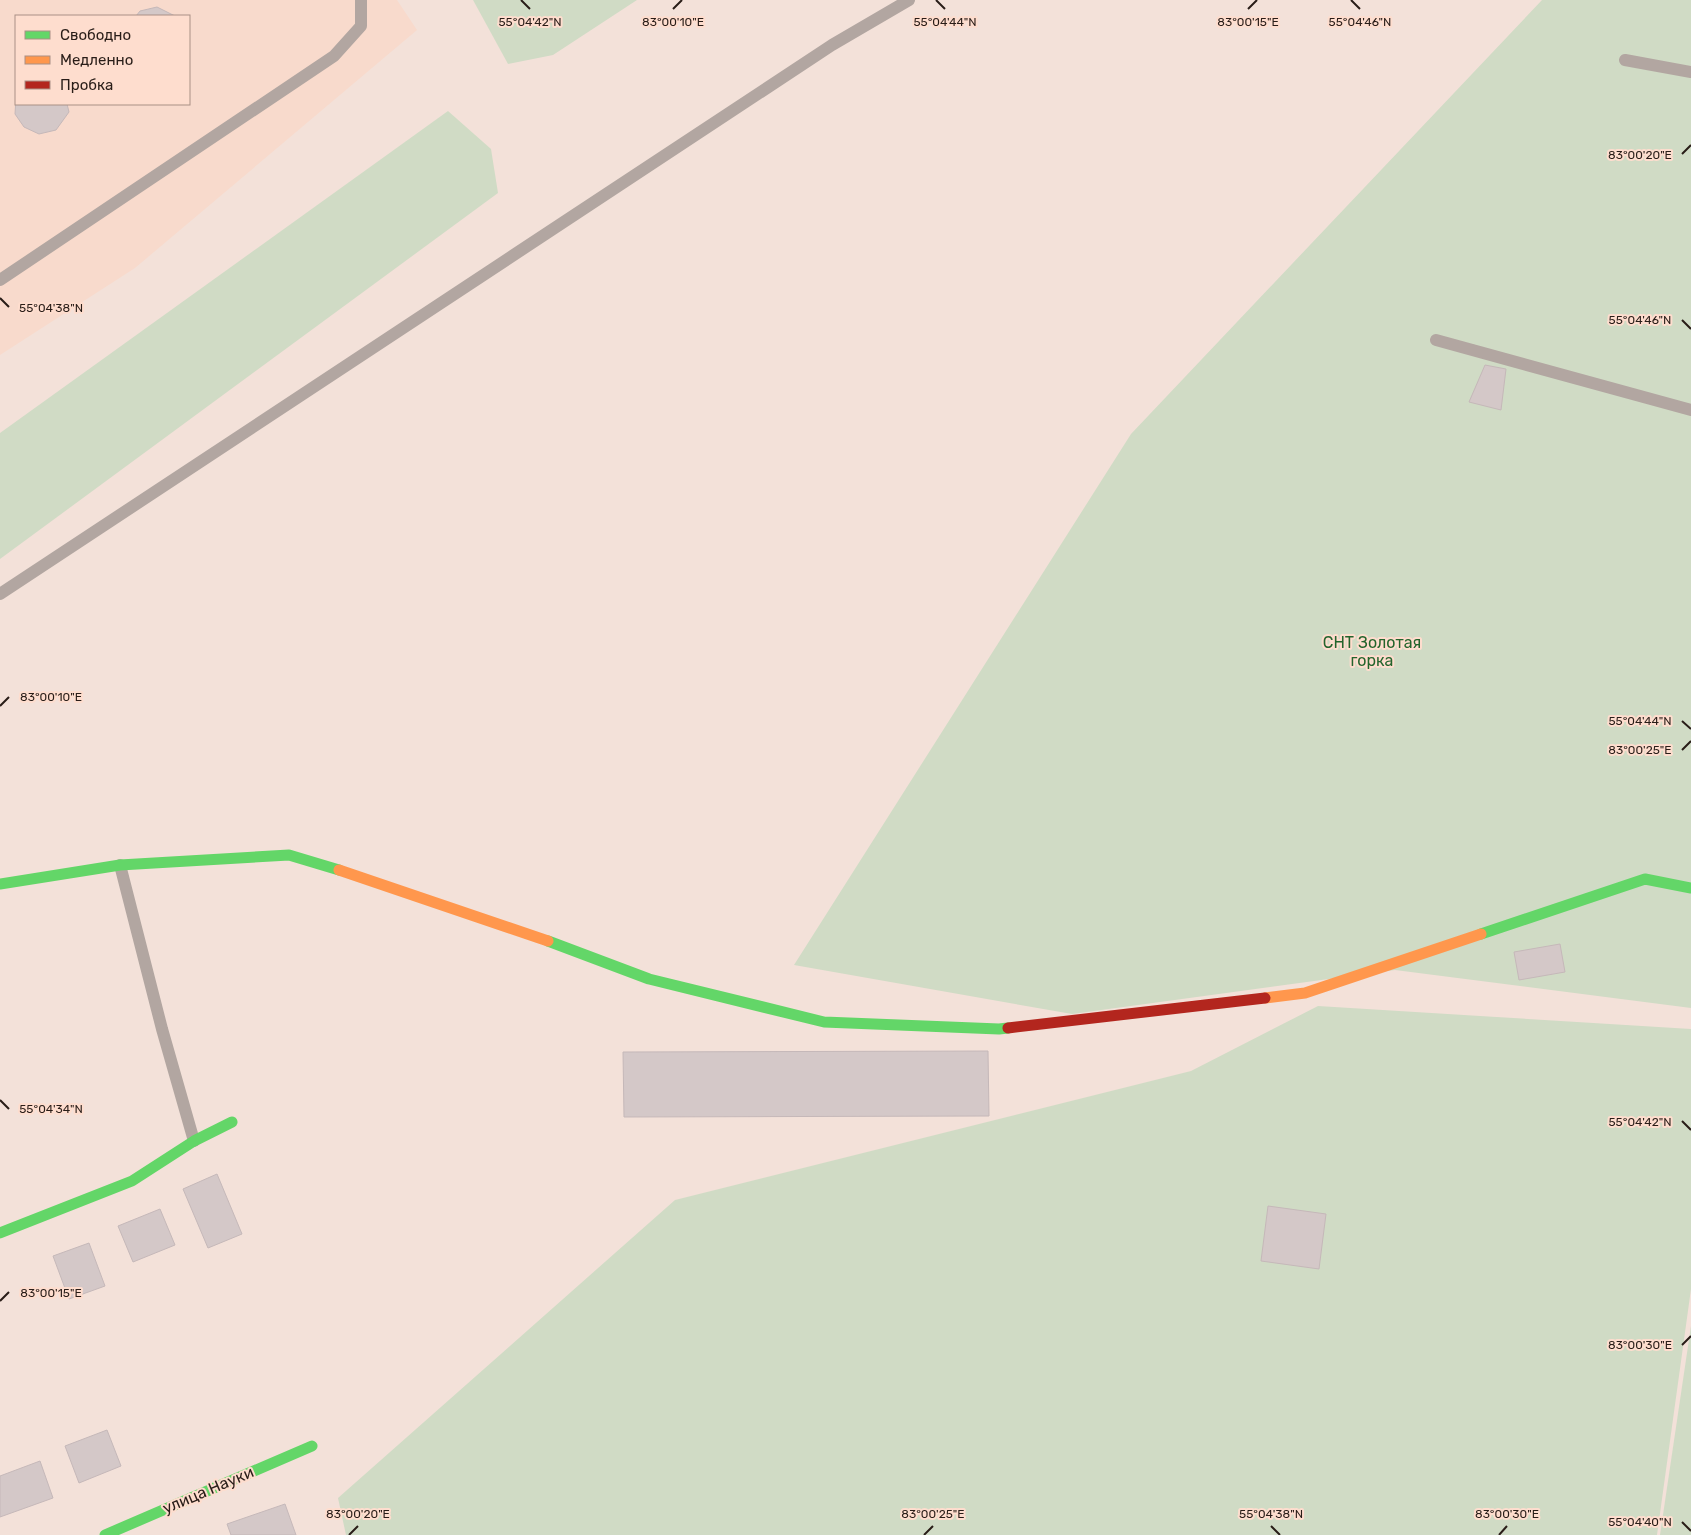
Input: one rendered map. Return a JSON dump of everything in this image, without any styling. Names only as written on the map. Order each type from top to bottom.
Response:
[{"type":"street","points":[[0,884],[120,865],[289,855],[517,929],[649,979],[794,1015],[824,1022],[999,1029],[1306,993],[1645,879],[1691,888]]},
{"type":"street","points":[[0,1233],[132,1181],[194,1141],[232,1122]]},
{"type":"street","name":"улица Науки","points":[[105,1535],[312,1446]]},
{"type":"lane","points":[[0,280],[334,56],[361,26],[361,0]]},
{"type":"lane","points":[[0,594],[815,56],[909,0]]},
{"type":"lane","points":[[1625,60],[1691,72]]},
{"type":"lane","points":[[1436,340],[1691,410]]},
{"type":"lane","points":[[120,865],[162,1029],[194,1141]]},
{"type":"shaded area","points":[[0,0],[397,0],[417,30],[135,268],[0,355]]},
{"type":"green space","points":[[473,0],[637,0],[553,55],[508,64]]},
{"type":"green space","name":"СНТ Золотая горка","points":[[1542,0],[1691,0],[1691,1008],[1395,970],[1072,1014],[794,965],[1131,434]]},
{"type":"green space","points":[[448,111],[491,149],[498,193],[0,559],[0,433]]},
{"type":"green space","points":[[1318,1006],[1691,1029],[1691,1289],[1657,1535],[346,1535],[338,1498],[675,1200],[1191,1071]]},
{"type":"green space","points":[[1691,1326],[1691,1535],[1660,1535]]},
{"type":"building","points":[[157,7],[173,15],[137,15],[140,11]]},
{"type":"building","points":[[16,105],[67,105],[69,112],[56,130],[39,134],[24,127],[15,114]]},
{"type":"building","points":[[1485,365],[1506,369],[1501,410],[1469,402]]},
{"type":"building","points":[[1560,944],[1565,972],[1519,980],[1514,952]]},
{"type":"building","points":[[988,1051],[989,1116],[624,1117],[623,1052]]},
{"type":"building","points":[[217,1174],[242,1234],[208,1248],[183,1189]]},
{"type":"building","points":[[1268,1206],[1326,1214],[1319,1269],[1261,1261]]},
{"type":"building","points":[[160,1209],[175,1245],[133,1262],[118,1226]]},
{"type":"building","points":[[89,1243],[105,1286],[69,1299],[53,1256]]},
{"type":"building","points":[[107,1430],[121,1466],[79,1483],[65,1446]]},
{"type":"building","points":[[40,1461],[53,1498],[0,1517],[0,1476]]},
{"type":"building","points":[[285,1504],[296,1535],[231,1535],[227,1524]]},
{"type":"traffic: fast","points":[[0,884],[120,865],[289,855],[339,870]]},
{"type":"traffic: fast","points":[[1481,934],[1645,879],[1691,888]]},
{"type":"traffic: fast","points":[[548,941],[649,979],[824,1022],[1008,1028]]},
{"type":"traffic: fast","points":[[0,1233],[132,1181],[194,1141],[232,1122]]},
{"type":"traffic: fast","points":[[105,1535],[312,1446]]},
{"type":"traffic: slow","points":[[339,870],[548,941]]},
{"type":"traffic: slow","points":[[1265,998],[1305,993],[1481,934]]},
{"type":"traffic: jam","points":[[1008,1028],[1265,998]]}]
